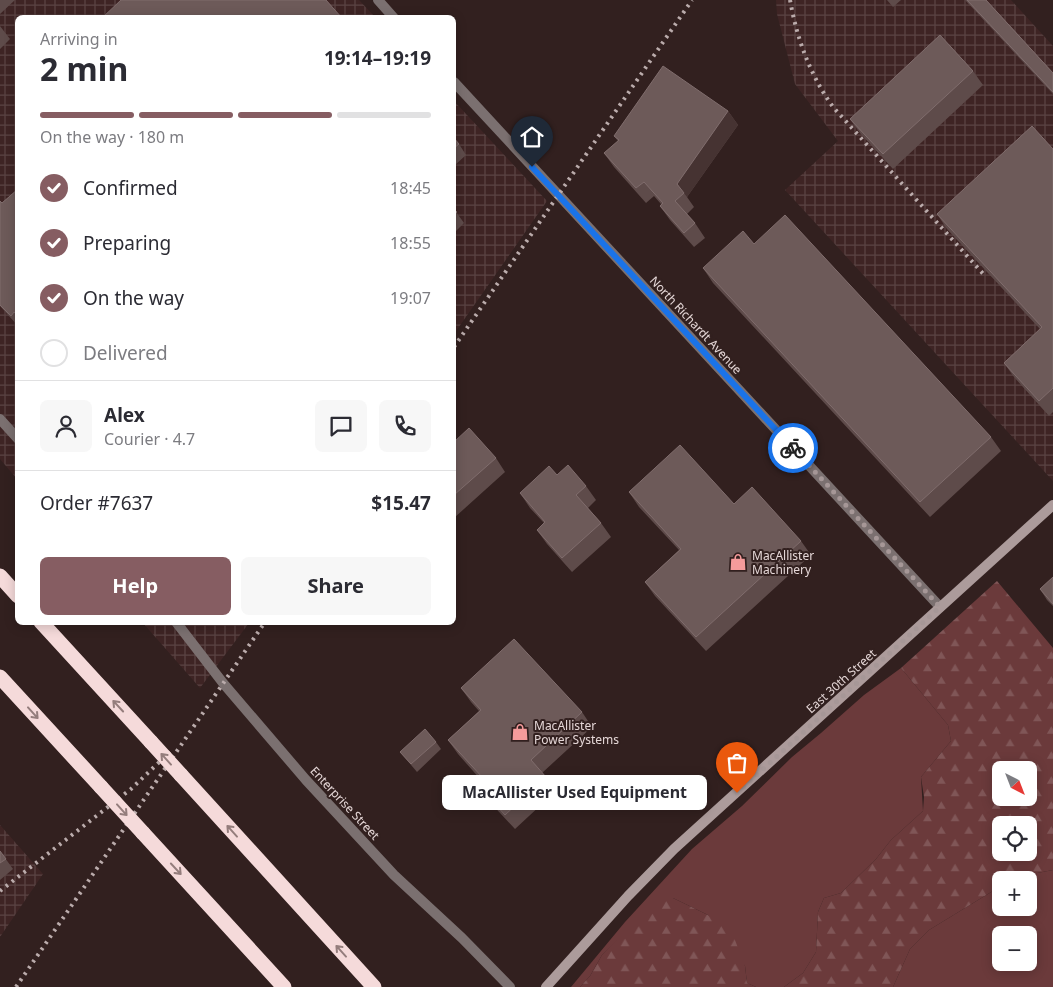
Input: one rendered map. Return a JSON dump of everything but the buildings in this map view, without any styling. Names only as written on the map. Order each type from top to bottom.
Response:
[{"type":"highway","points":[[0,576],[15,593]]},
{"type":"highway","points":[[44,625],[374,987]]},
{"type":"highway","points":[[0,677],[284,987]]},
{"type":"main road","name":"East 30th Street","points":[[546,987],[623,901],[664,859],[1053,505]]},
{"type":"street","points":[[378,0],[391,15]]},
{"type":"street","name":"North Richardt Avenue","points":[[456,84],[940,607]]},
{"type":"street","points":[[0,419],[15,436]]},
{"type":"street","name":"Enterprise Street","points":[[178,625],[223,683],[306,780],[394,875],[462,938],[510,987]]},
{"type":"shaded area","points":[[0,0],[359,0],[373,15],[15,15],[15,477],[0,459]]},
{"type":"shaded area","points":[[776,0],[1011,0],[1053,46],[1053,481],[785,190],[838,141],[795,84],[777,14]]},
{"type":"shaded area","points":[[456,103],[547,201],[456,331]]},
{"type":"shaded area","points":[[145,625],[247,625],[200,688]]},
{"type":"shaded area","points":[[0,825],[43,874],[0,937]]},
{"type":"green space","points":[[997,581],[1053,648],[1053,870],[1037,873],[1037,871],[992,871],[992,892],[929,930],[910,949],[893,987],[784,987],[803,973],[816,952],[818,912],[824,898],[841,893],[876,859],[891,840],[923,811],[924,797],[921,777],[951,741],[948,725],[901,668]]},
{"type":"green space","points":[[901,668],[948,725],[951,741],[921,777],[923,811],[891,840],[876,859],[841,893],[824,898],[818,912],[816,952],[803,973],[784,987],[756,987],[747,983],[745,966],[708,915],[673,898],[621,937],[602,955],[590,976],[580,987],[571,987],[625,922],[692,849],[742,806],[792,757],[864,695]]},
{"type":"green space","points":[[1053,870],[1053,987],[893,987],[910,949],[929,930],[992,892],[992,916],[1037,916],[1037,873]]},
{"type":"green space","points":[[661,895],[673,898],[708,915],[733,935],[745,966],[747,983],[756,987],[580,987],[590,976],[602,955]]},
{"type":"railway","points":[[456,344],[692,0]]},
{"type":"railway","points":[[790,0],[796,29],[811,69],[833,107],[986,277]]},
{"type":"railway","points":[[16,987],[263,625]]},
{"type":"railway","points":[[0,891],[131,789],[171,751]]},
{"type":"way so far","points":[[737,793],[940,607],[793,448]]},
{"type":"place","name":"MacAllister Machinery","points":[[738,562]]},
{"type":"place","name":"MacAllister Power Systems","points":[[520,732]]},
{"type":"place","name":"MacAllister Used Equipment","points":[[737,793]]},
{"type":"route","points":[[532,167],[793,448]]}]
